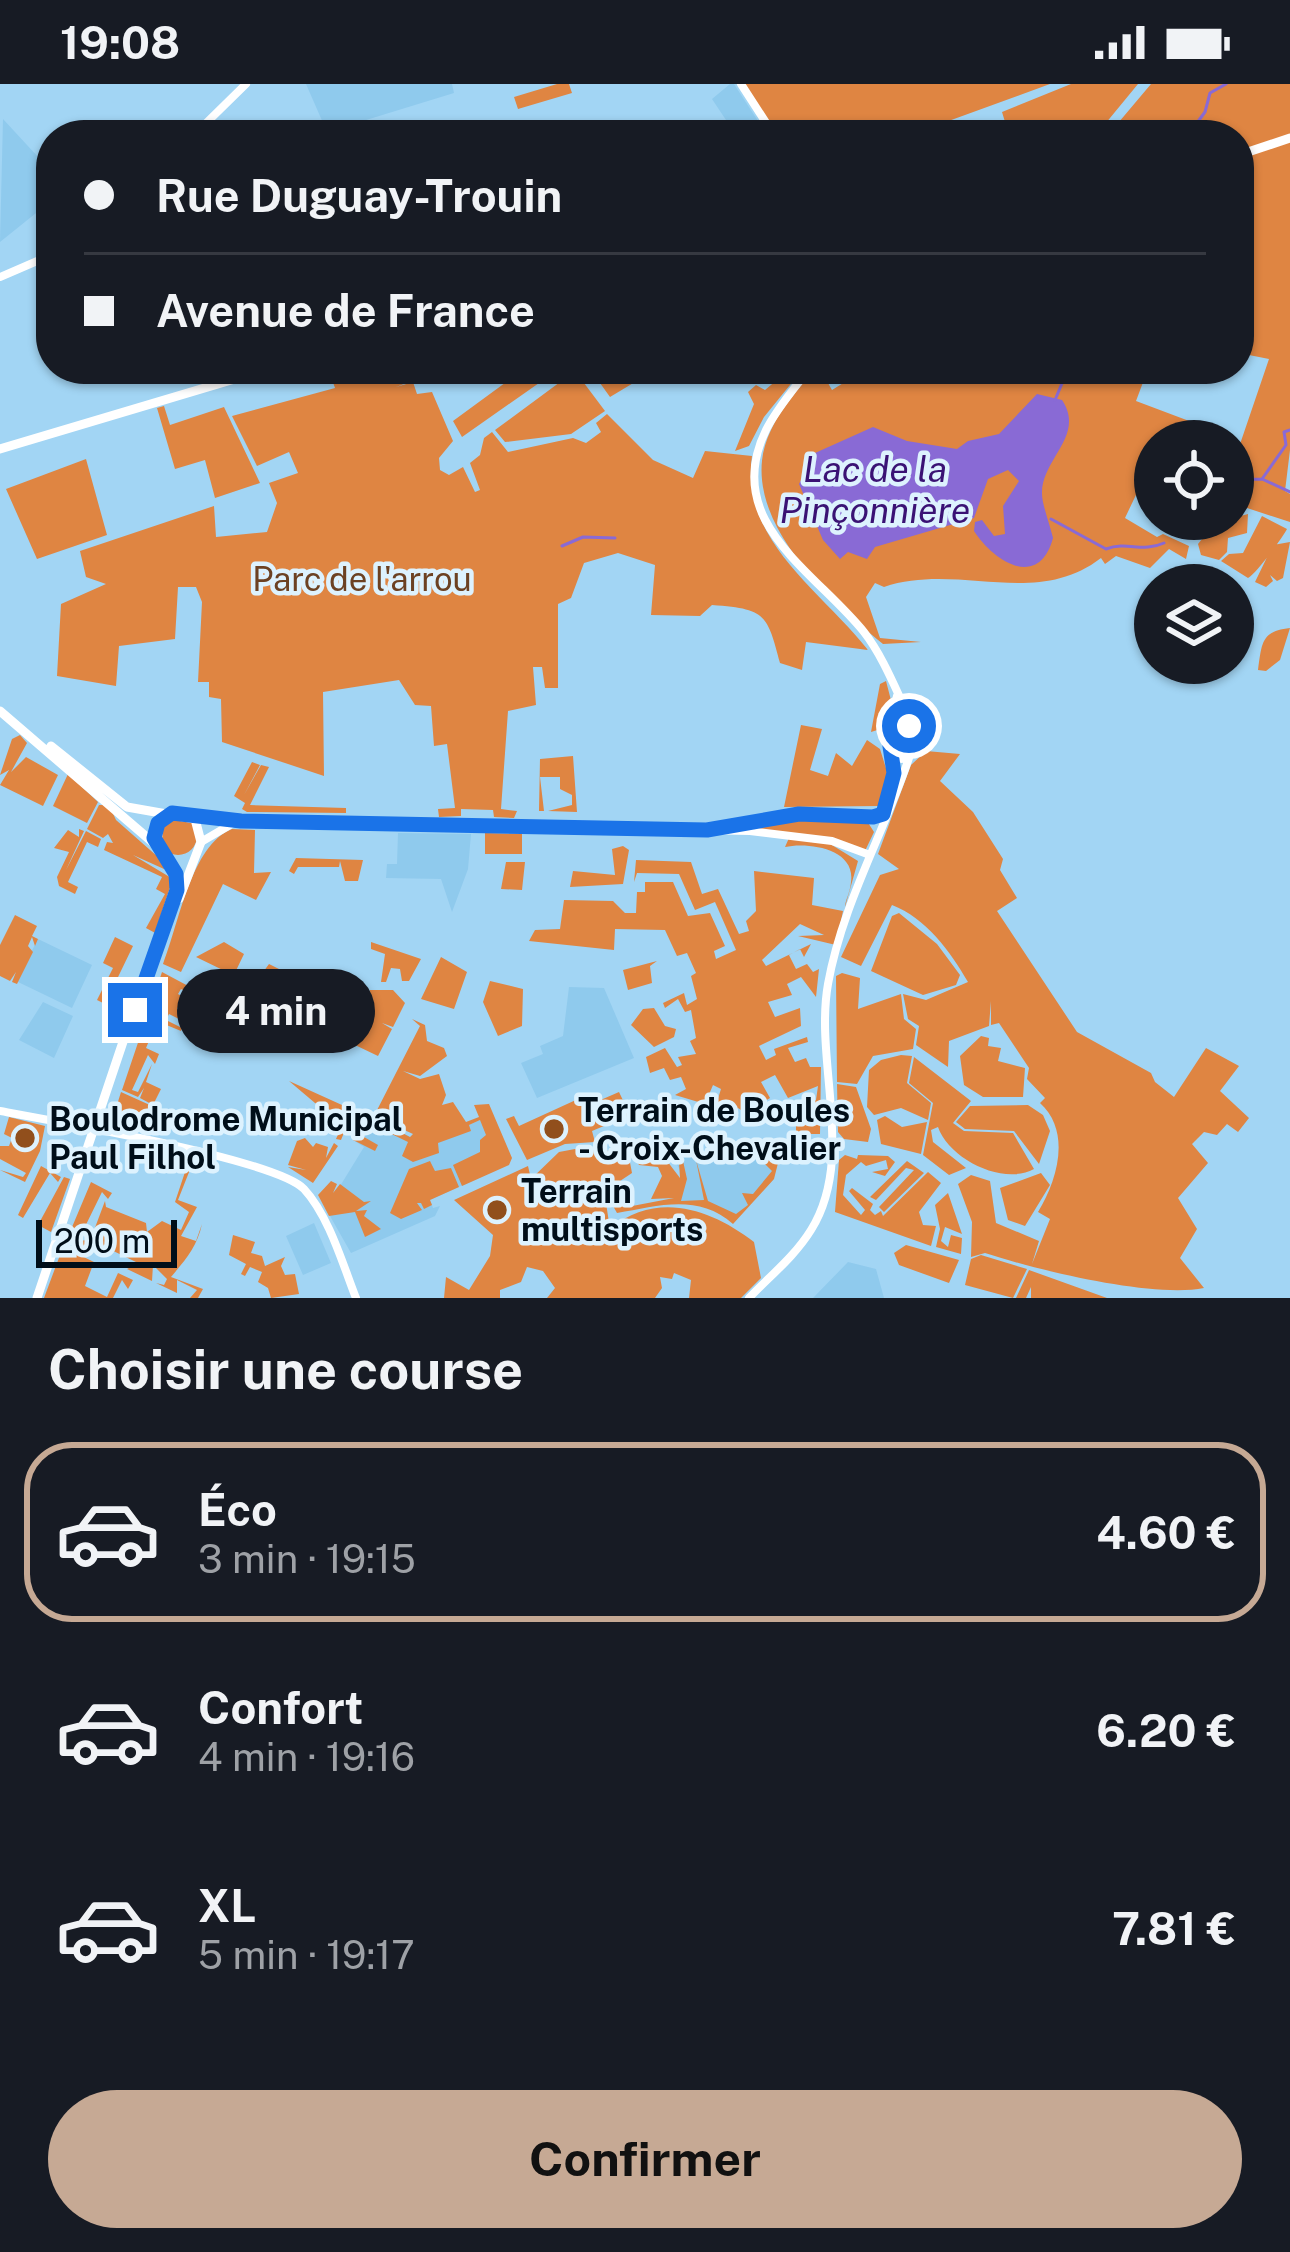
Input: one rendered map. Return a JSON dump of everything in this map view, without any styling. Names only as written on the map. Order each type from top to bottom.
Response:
[{"type":"main road","points":[[1254,150],[1290,138]]},
{"type":"main road","points":[[0,449],[218,384]]},
{"type":"main road","points":[[0,708],[118,801],[133,809],[188,814],[200,826],[198,847],[37,1298]]},
{"type":"main road","points":[[0,708],[157,846],[166,856],[177,890],[97,1129]]},
{"type":"main road","points":[[157,846],[158,823],[172,813]]},
{"type":"main road","points":[[166,856],[182,859],[198,847]]},
{"type":"street","points":[[209,120],[246,84]]},
{"type":"street","points":[[740,84],[764,120]]},
{"type":"street","points":[[0,278],[36,262]]},
{"type":"street","points":[[749,1298],[803,1240],[823,1203],[830,1140],[827,986],[870,855],[920,742],[873,645],[770,533],[754,487],[763,436],[798,384]]},
{"type":"street","points":[[881,829],[893,787],[886,745],[897,695]]},
{"type":"street","points":[[892,729],[909,726]]},
{"type":"street","points":[[891,754],[909,758]]},
{"type":"street","points":[[188,814],[241,821],[707,830],[799,814],[854,817],[870,820],[881,829]]},
{"type":"street","points":[[854,817],[883,814]]},
{"type":"street","points":[[198,847],[218,827],[241,821]]},
{"type":"street","points":[[748,826],[832,841],[870,855]]},
{"type":"street","points":[[852,851],[866,867]]},
{"type":"street","points":[[0,1111],[271,1170],[295,1181],[316,1206],[354,1294]]},
{"type":"shaded area","points":[[306,84],[452,84],[454,93],[366,120],[322,120]]},
{"type":"shaded area","points":[[734,84],[757,120],[726,120],[712,99]]},
{"type":"shaded area","points":[[3,119],[36,155],[36,213],[0,242]]},
{"type":"shaded area","points":[[398,833],[471,834],[468,869],[452,912],[441,879],[386,878],[387,864],[397,864]]},
{"type":"shaded area","points":[[38,939],[92,965],[72,1008],[16,981]]},
{"type":"shaded area","points":[[569,987],[604,988],[634,1058],[537,1098],[521,1063],[543,1054],[540,1046],[563,1036]]},
{"type":"shaded area","points":[[43,1002],[73,1016],[54,1058],[19,1040]]},
{"type":"shaded area","points":[[366,1114],[425,1145],[482,1119],[503,1167],[430,1200],[433,1208],[440,1206],[435,1216],[351,1253],[326,1209],[364,1147],[353,1140]]},
{"type":"shaded area","points":[[670,1153],[780,1155],[773,1180],[733,1222],[703,1204],[677,1203],[682,1173]]},
{"type":"shaded area","points":[[314,1223],[331,1263],[303,1275],[286,1236]]},
{"type":"shaded area","points":[[848,1262],[876,1269],[884,1298],[813,1298]]},
{"type":"green space","points":[[569,84],[572,93],[518,109],[514,97]]},
{"type":"green space","points":[[744,84],[1050,84],[951,120],[768,120]]},
{"type":"green space","points":[[1071,84],[1138,84],[1108,120],[1004,120],[1002,112]]},
{"type":"green space","points":[[1151,84],[1290,84],[1290,450],[1285,491],[1290,494],[1290,522],[1254,510],[1254,420],[1248,420],[1269,359],[1254,356],[1254,120],[1121,120]]},
{"type":"green space","name":"Parc de l'arrou","points":[[334,384],[414,384],[417,394],[432,392],[453,441],[439,458],[440,470],[449,475],[463,467],[475,492],[480,490],[470,463],[492,432],[508,452],[573,438],[586,443],[601,432],[596,423],[607,414],[653,460],[693,478],[705,451],[752,456],[752,486],[771,539],[868,650],[806,642],[802,670],[780,663],[767,624],[753,612],[712,605],[700,616],[651,615],[655,565],[618,553],[584,563],[571,598],[558,604],[558,688],[545,688],[542,667],[533,667],[536,705],[508,711],[501,809],[517,811],[514,818],[494,817],[493,810],[461,809],[461,816],[439,817],[438,809],[455,808],[447,744],[434,746],[431,706],[415,705],[399,680],[323,692],[324,776],[222,742],[221,699],[209,697],[209,682],[198,682],[202,602],[196,587],[178,587],[175,639],[119,646],[116,686],[57,676],[61,604],[106,584],[86,577],[80,551],[214,506],[216,537],[267,532],[277,503],[269,483],[298,473],[289,452],[257,466],[232,416],[335,388]]},
{"type":"green space","points":[[504,384],[538,384],[462,437],[453,421]]},
{"type":"green space","points":[[557,384],[585,384],[605,411],[571,434],[505,442],[495,430]]},
{"type":"green space","points":[[601,384],[632,384],[610,397]]},
{"type":"green space","points":[[772,384],[791,384],[764,417],[749,446],[735,451],[754,404],[748,392],[756,385],[765,390]]},
{"type":"green space","points":[[802,384],[829,384],[832,390],[842,384],[1142,384],[1136,401],[1186,420],[1134,420],[1134,499],[1125,518],[1134,523],[1134,540],[1176,540],[1189,546],[1186,559],[1169,549],[1154,564],[1116,556],[1105,564],[1101,558],[1050,581],[940,579],[884,587],[875,583],[866,597],[880,638],[921,642],[883,644],[812,577],[774,521],[764,491],[762,461],[771,430]]},
{"type":"green space","points":[[164,406],[170,425],[224,407],[260,483],[215,498],[205,460],[175,469],[157,408]]},
{"type":"green space","points":[[86,459],[107,535],[37,559],[6,489]]},
{"type":"green space","points":[[1262,516],[1287,529],[1254,572],[1254,564],[1221,561],[1229,554],[1243,553],[1254,540]]},
{"type":"green space","points":[[1228,540],[1227,552],[1219,560],[1201,555],[1198,544]]},
{"type":"green space","points":[[1290,542],[1283,578],[1277,581],[1270,575],[1273,581],[1266,587],[1255,582],[1273,545]]},
{"type":"green space","points":[[1290,628],[1280,660],[1266,671],[1258,670],[1268,635]]},
{"type":"green space","points":[[886,681],[893,708],[890,726],[871,732],[880,684]]},
{"type":"green space","points":[[801,725],[822,729],[810,770],[828,776],[836,753],[852,766],[867,740],[880,749],[889,778],[879,806],[784,807]]},
{"type":"green space","points":[[20,735],[27,743],[11,772],[26,757],[58,775],[43,806],[0,785],[9,770],[0,775],[12,739]]},
{"type":"green space","points":[[926,751],[960,754],[940,781],[973,812],[1003,859],[1000,870],[1017,898],[997,911],[1077,1032],[1151,1073],[1174,1097],[1206,1048],[1239,1066],[1220,1091],[1249,1118],[1238,1132],[1227,1124],[1217,1135],[1204,1132],[1192,1144],[1208,1163],[1178,1198],[1197,1229],[1180,1258],[1204,1288],[1127,1286],[1065,1275],[985,1253],[971,1257],[972,1222],[958,1184],[971,1175],[990,1181],[996,1223],[1039,1241],[1032,1264],[1050,1219],[1038,1212],[1058,1157],[1056,1128],[1040,1103],[1045,1098],[1027,1079],[1029,1068],[999,1023],[991,1025],[991,1001],[989,1026],[949,1041],[948,1067],[916,1045],[919,1026],[908,1019],[903,994],[926,1000],[968,982],[945,947],[916,918],[892,905],[861,966],[841,957],[880,875],[899,869],[878,854],[911,765]]},
{"type":"green space","points":[[573,756],[577,812],[548,811],[572,805],[572,795],[560,789],[560,777],[540,777],[544,811],[539,811],[540,759]]},
{"type":"green space","points":[[252,762],[260,765],[244,795],[261,765],[269,767],[250,805],[346,808],[346,813],[247,812],[242,809],[245,803],[234,796]]},
{"type":"green space","points":[[68,774],[98,802],[87,823],[53,806]]},
{"type":"green space","points":[[99,805],[109,805],[116,820],[166,864],[164,869],[133,855],[173,879],[157,934],[146,928],[165,894],[156,889],[162,877],[104,850],[107,842],[113,843],[108,834],[103,838],[87,829]]},
{"type":"green space","points":[[178,817],[191,823],[197,836],[191,849],[178,855],[165,849],[159,836],[165,823]]},
{"type":"green space","points":[[799,817],[867,821],[874,832],[865,851],[835,840],[749,828]]},
{"type":"green space","points":[[79,829],[84,831],[66,870],[86,831],[101,839],[98,847],[87,842],[68,882],[78,887],[75,894],[59,886],[57,877],[69,852],[54,848],[68,830],[79,837]]},
{"type":"green space","points":[[232,829],[255,830],[254,873],[271,872],[256,900],[223,884],[181,972],[163,964],[188,888],[206,851]]},
{"type":"green space","points":[[485,833],[522,834],[522,854],[485,854]]},
{"type":"green space","points":[[789,838],[827,842],[858,861],[845,907],[851,882],[846,861],[817,847],[785,847]]},
{"type":"green space","points":[[623,846],[629,850],[623,884],[570,887],[573,871],[615,875],[612,849]]},
{"type":"green space","points":[[296,858],[363,860],[358,881],[345,881],[340,861],[339,867],[298,867],[294,874],[289,871]]},
{"type":"green space","points":[[636,860],[691,862],[702,894],[718,889],[739,934],[749,931],[746,921],[756,911],[754,871],[814,878],[812,905],[843,911],[836,945],[798,936],[824,935],[800,924],[762,960],[766,966],[793,953],[789,955],[796,969],[807,964],[813,972],[819,969],[816,997],[801,977],[787,984],[792,995],[768,1002],[775,1017],[800,1008],[801,1026],[759,1046],[766,1060],[776,1055],[774,1049],[807,1037],[808,1042],[788,1048],[795,1062],[806,1058],[810,1067],[821,1067],[820,1134],[790,1134],[796,1133],[796,1110],[816,1100],[818,1086],[788,1098],[775,1075],[761,1082],[770,1098],[765,1101],[781,1114],[756,1107],[750,1116],[738,1108],[732,1117],[716,1105],[721,1089],[713,1085],[705,1104],[675,1095],[686,1089],[681,1077],[670,1080],[664,1068],[650,1073],[646,1057],[665,1048],[677,1067],[682,1065],[678,1057],[696,1054],[690,1041],[696,1038],[691,1010],[685,1012],[678,999],[665,1008],[663,1003],[684,993],[687,1005],[697,999],[691,976],[696,973],[687,953],[677,956],[665,930],[615,929],[614,950],[529,941],[535,930],[560,929],[564,900],[613,901],[625,913],[636,913],[637,892],[645,892],[645,882],[673,882],[688,916],[710,913],[725,946],[714,951],[716,959],[736,950],[715,902],[695,910],[679,874],[637,873],[634,882]]},
{"type":"green space","points":[[506,862],[525,862],[522,890],[501,889]]},
{"type":"green space","points":[[899,913],[937,944],[960,975],[956,985],[923,995],[871,971],[892,916]]},
{"type":"green space","points":[[15,915],[37,926],[32,936],[38,939],[35,946],[32,937],[28,946],[33,952],[17,984],[12,982],[16,972],[10,981],[0,976],[0,945]]},
{"type":"green space","points":[[115,937],[133,946],[105,1004],[97,1000],[113,968],[103,963]]},
{"type":"green space","points":[[224,942],[244,954],[230,983],[222,979],[231,974],[196,957]]},
{"type":"green space","points":[[371,942],[421,959],[409,981],[402,981],[400,969],[391,968],[386,982],[381,982],[385,954],[371,949]]},
{"type":"green space","points":[[441,957],[467,972],[454,1009],[421,999]]},
{"type":"green space","points":[[657,961],[650,966],[652,983],[628,990],[623,970]]},
{"type":"green space","points":[[269,964],[287,973],[273,1003],[275,992],[256,982]]},
{"type":"green space","points":[[162,972],[207,996],[202,1010],[194,1007],[203,1000],[181,989],[178,994],[194,1003],[181,1001],[177,1009],[196,1022],[190,1035],[183,1032],[191,1025],[169,1014],[166,1020],[181,1031],[147,1017]]},
{"type":"green space","points":[[836,976],[860,978],[858,1009],[901,994],[904,1019],[916,1029],[913,1049],[873,1056],[857,1084],[837,1082]]},
{"type":"green space","points":[[490,981],[523,989],[522,1026],[498,1036],[483,1002]]},
{"type":"green space","points":[[370,990],[393,990],[405,1003],[393,1027],[382,1023],[392,1029],[378,1056],[355,1045],[369,1017],[360,1012]]},
{"type":"green space","points":[[330,991],[349,991],[355,1000],[342,1029],[337,1024],[350,998],[336,1002],[331,1019],[338,1035],[319,1025]]},
{"type":"green space","points":[[654,1008],[665,1026],[676,1029],[674,1037],[654,1047],[631,1025],[643,1009]]},
{"type":"green space","points":[[261,1010],[306,1032],[297,1049],[258,1031]]},
{"type":"green space","points":[[146,1019],[157,1022],[146,1048],[159,1054],[155,1064],[148,1055],[132,1090],[138,1092],[152,1064],[146,1082],[161,1089],[153,1105],[140,1098],[144,1088],[138,1097],[122,1090]]},
{"type":"green space","points":[[412,1019],[425,1025],[427,1041],[444,1048],[447,1056],[420,1076],[403,1071],[420,1079],[439,1074],[446,1095],[442,1105],[453,1102],[466,1122],[479,1117],[474,1105],[489,1104],[512,1158],[509,1165],[462,1186],[453,1165],[480,1152],[480,1140],[486,1135],[480,1120],[469,1125],[471,1131],[438,1143],[439,1153],[413,1162],[402,1156],[408,1142],[371,1124],[366,1124],[364,1137],[378,1145],[375,1151],[353,1140],[366,1114],[410,1137],[413,1134],[374,1116],[420,1026]]},
{"type":"green space","points":[[981,1036],[989,1038],[988,1046],[1001,1048],[998,1061],[1025,1068],[1023,1097],[983,1097],[964,1085],[960,1056]]},
{"type":"green space","points":[[912,1056],[907,1083],[931,1103],[928,1120],[901,1108],[874,1115],[867,1107],[869,1070],[881,1060]]},
{"type":"green space","points":[[914,1057],[971,1101],[953,1123],[964,1131],[1013,1133],[1034,1169],[1007,1174],[978,1166],[953,1149],[938,1127],[931,1130],[933,1142],[966,1168],[949,1175],[923,1155],[933,1103],[909,1083]]},
{"type":"green space","points":[[289,1081],[353,1110],[341,1140],[336,1139],[346,1117],[315,1103]]},
{"type":"green space","points":[[837,1084],[856,1087],[871,1129],[868,1142],[844,1139],[838,1132]]},
{"type":"green space","points":[[121,1092],[152,1106],[140,1128],[112,1121]]},
{"type":"green space","name":"Terrain de Boules - Croix-Chevalier","points":[[619,1092],[630,1115],[592,1131],[595,1142],[565,1144],[527,1160],[506,1119],[514,1116],[519,1126],[578,1099],[596,1102]]},
{"type":"green space","points":[[1028,1105],[1043,1115],[1050,1131],[1039,1164],[1014,1131],[965,1129],[956,1122],[970,1106]]},
{"type":"green space","points":[[885,1116],[902,1127],[927,1122],[921,1154],[881,1144],[877,1120]]},
{"type":"green space","points":[[9,1117],[45,1126],[40,1151],[25,1182],[0,1170],[23,1177],[26,1173],[0,1159],[0,1146],[9,1146],[12,1138],[4,1134]]},
{"type":"green space","points":[[305,1138],[313,1147],[316,1143],[328,1147],[326,1158],[334,1143],[338,1146],[313,1183],[288,1167],[306,1170],[288,1165],[297,1141]]},
{"type":"green space","points":[[559,1152],[628,1152],[632,1173],[611,1187],[627,1207],[674,1198],[651,1199],[662,1176],[658,1167],[639,1165],[634,1155],[661,1153],[680,1178],[679,1163],[665,1152],[681,1152],[687,1179],[681,1201],[704,1200],[696,1160],[708,1201],[736,1214],[748,1205],[742,1193],[753,1194],[772,1171],[762,1161],[780,1155],[774,1179],[733,1224],[720,1214],[692,1205],[617,1213],[604,1190],[610,1229],[646,1210],[684,1208],[702,1213],[754,1242],[761,1278],[741,1298],[689,1298],[691,1280],[674,1273],[672,1279],[660,1277],[662,1288],[655,1298],[547,1298],[555,1288],[543,1271],[527,1267],[521,1282],[500,1290],[500,1298],[444,1298],[446,1277],[469,1290],[490,1256],[493,1235],[454,1200],[528,1166],[531,1179]]},
{"type":"green space","points":[[845,1155],[857,1159],[858,1155],[888,1156],[895,1162],[885,1176],[872,1172],[888,1169],[886,1160],[866,1166],[861,1162],[846,1175],[843,1195],[861,1215],[865,1210],[849,1191],[852,1188],[873,1204],[870,1210],[875,1215],[881,1211],[883,1216],[928,1172],[941,1183],[919,1212],[923,1225],[936,1226],[931,1246],[835,1212],[839,1160]]},
{"type":"green space","points":[[189,1160],[193,1162],[178,1200],[197,1207],[181,1236],[196,1241],[202,1224],[200,1232],[194,1246],[171,1277],[203,1289],[198,1298],[190,1298],[197,1290],[177,1280],[177,1293],[156,1283],[164,1285],[167,1279],[153,1265],[152,1281],[127,1269],[138,1263],[99,1244],[100,1255],[87,1249],[105,1201],[106,1207],[146,1223],[147,1232],[162,1221],[181,1230],[189,1212],[175,1202]]},
{"type":"green space","points":[[430,1161],[435,1171],[451,1168],[459,1187],[430,1200],[432,1205],[424,1209],[417,1203],[422,1210],[401,1219],[390,1213],[409,1169]]},
{"type":"green space","points":[[907,1161],[924,1173],[884,1212],[879,1207],[914,1170],[906,1168],[876,1200],[870,1197]]},
{"type":"green space","points":[[41,1166],[61,1177],[58,1182],[50,1173],[23,1218],[18,1215]]},
{"type":"green space","points":[[1041,1173],[1050,1185],[1025,1226],[1008,1220],[1000,1188]]},
{"type":"green space","points":[[64,1177],[70,1179],[51,1232],[38,1225]]},
{"type":"green space","points":[[331,1181],[337,1184],[333,1193],[340,1184],[364,1202],[371,1201],[356,1211],[367,1210],[364,1216],[381,1229],[365,1237],[355,1212],[329,1216],[318,1195]]},
{"type":"green space","points":[[91,1182],[112,1193],[108,1199],[102,1192],[78,1241],[88,1240],[85,1248],[67,1239]]},
{"type":"green space","points":[[948,1193],[962,1234],[945,1227],[941,1241],[948,1247],[951,1235],[962,1238],[961,1254],[936,1247],[940,1229],[935,1205]]},
{"type":"green space","points":[[233,1235],[255,1242],[251,1253],[262,1256],[265,1266],[285,1257],[281,1266],[285,1275],[295,1274],[299,1294],[271,1298],[268,1288],[258,1282],[262,1272],[250,1267],[245,1276],[241,1274],[246,1264],[229,1255]]},
{"type":"green space","points":[[906,1245],[959,1260],[949,1283],[899,1265],[894,1253]]},
{"type":"green space","points":[[63,1247],[94,1262],[85,1286],[107,1297],[118,1273],[133,1280],[128,1289],[122,1280],[113,1298],[44,1298]]},
{"type":"green space","points":[[981,1255],[1027,1269],[1013,1298],[965,1285],[971,1259]]},
{"type":"green space","points":[[1029,1270],[1107,1298],[1031,1298],[1031,1287],[1026,1298],[1016,1298]]},
{"type":"water","name":"Lac de la Pinçonnière","points":[[1037,394],[1062,400],[1069,425],[1044,481],[1042,498],[1053,538],[1038,563],[1027,567],[1004,561],[974,531],[975,522],[982,520],[994,536],[1005,534],[1003,506],[1019,481],[1008,470],[988,479],[974,518],[875,547],[867,559],[848,552],[840,559],[823,540],[799,484],[815,453],[873,427],[907,441],[957,449],[968,441],[999,434]]},
{"type":"waterway","points":[[1199,120],[1210,93],[1226,84]]},
{"type":"waterway","points":[[1055,400],[1062,384]]},
{"type":"waterway","points":[[1262,479],[1286,445],[1284,432],[1290,430]]},
{"type":"waterway","points":[[1254,479],[1290,492]]},
{"type":"waterway","points":[[1051,519],[1106,549],[1164,543]]},
{"type":"waterway","points":[[562,546],[583,537],[615,538]]},
{"type":"place","name":"Terrain de Boules - Croix-Chevalier","points":[[554,1129]]},
{"type":"place","name":"Boulodrome Municipal Paul Filhol","points":[[25,1138]]},
{"type":"place","name":"Terrain multisports","points":[[497,1210]]},
{"type":"route","points":[[135,1010],[177,890],[176,874],[154,838],[158,823],[172,813],[241,821],[699,830],[799,814],[873,817],[883,814],[893,787],[888,733],[897,726],[909,726]]}]
